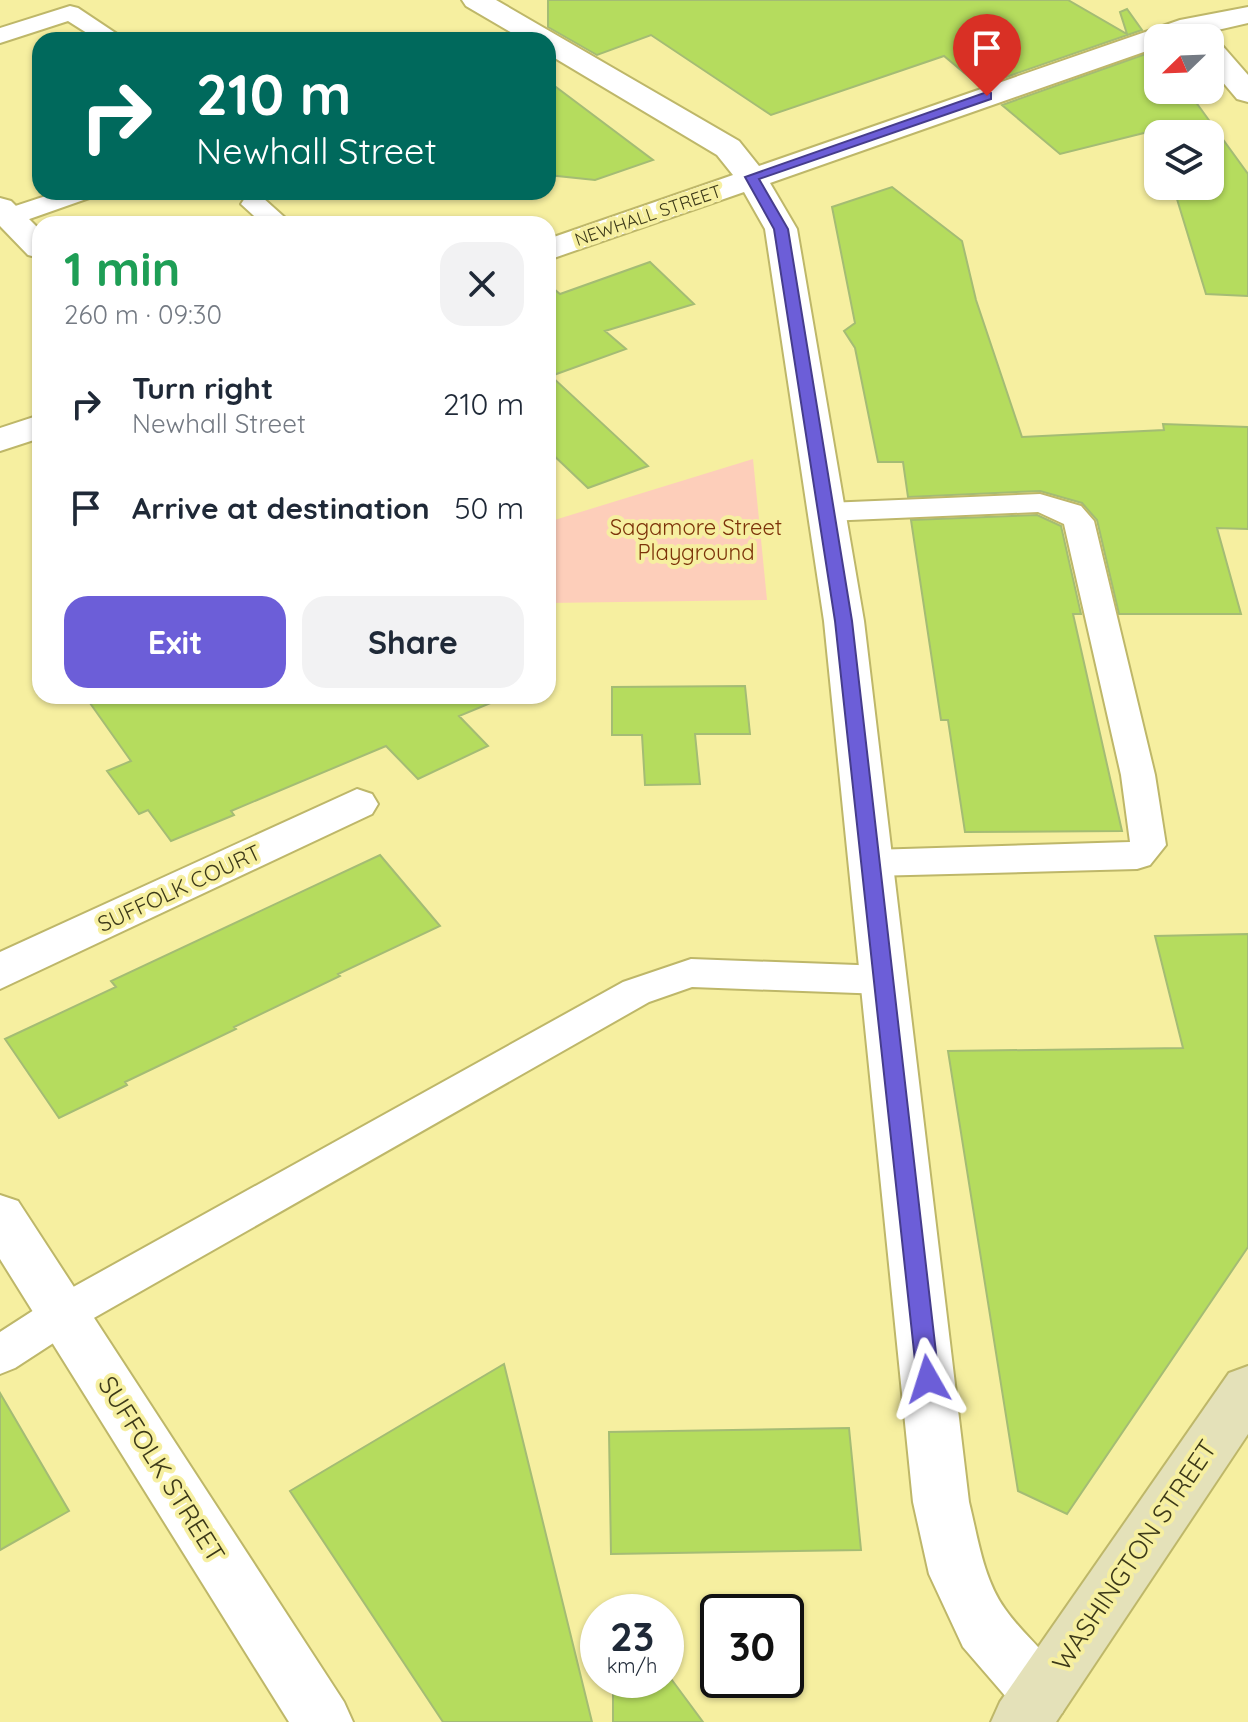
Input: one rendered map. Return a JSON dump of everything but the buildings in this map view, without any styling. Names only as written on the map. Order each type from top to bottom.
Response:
[{"type":"main road","name":"WASHINGTON STREET","points":[[1031,1708],[1248,1389]]},
{"type":"street","points":[[476,0],[531,32]]},
{"type":"street","name":"NEWHALL STREET","points":[[1220,24],[1248,15]]},
{"type":"street","points":[[556,47],[728,148],[752,177],[781,229],[844,621],[941,1502],[958,1574],[984,1628],[1031,1708]]},
{"type":"street","name":"NEWHALL STREET","points":[[556,247],[752,177],[1144,49]]},
{"type":"street","points":[[1224,65],[1248,93]]},
{"type":"street","points":[[5,213],[32,240]]},
{"type":"street","points":[[0,440],[32,429]]},
{"type":"street","name":"SUFFOLK COURT","points":[[0,972],[357,804]]},
{"type":"street","name":"SUFFOLK STREET","points":[[0,1216],[323,1722]]},
{"type":"lane","points":[[0,36],[70,13],[101,32]]},
{"type":"lane","points":[[5,213],[53,200]]},
{"type":"lane","points":[[254,204],[269,216]]},
{"type":"lane","points":[[827,512],[1040,503],[1070,513],[1079,521],[1138,775],[1148,845],[1137,856],[1128,857],[871,863]]},
{"type":"lane","points":[[0,1355],[63,1314],[636,992],[691,973],[884,980]]},
{"type":"green space","name":"Sagamore Street Playground","points":[[753,459],[767,600],[556,603],[556,520]]},
{"type":"route","points":[[928,1379],[844,621],[781,229],[752,177],[987,96]]}]
